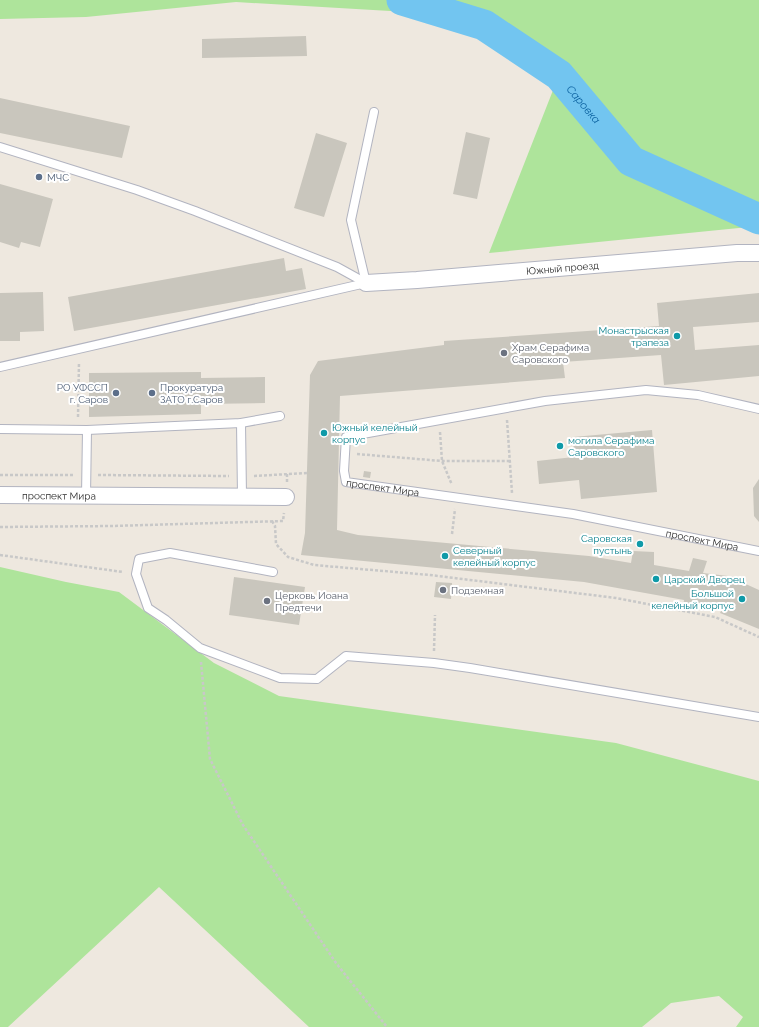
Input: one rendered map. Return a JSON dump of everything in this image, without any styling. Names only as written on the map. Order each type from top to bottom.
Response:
[{"type":"street","name":"Южный проезд","points":[[366,283],[737,254],[759,254]]},
{"type":"street","name":"проспект Мира","points":[[0,495],[286,497]]},
{"type":"lane","points":[[366,283],[351,220],[374,112]]},
{"type":"lane","points":[[0,147],[137,190],[195,211],[337,266],[366,283]]},
{"type":"lane","points":[[0,367],[366,283]]},
{"type":"lane","name":"проспект Мира","points":[[759,409],[698,395],[646,390],[545,401],[346,437],[344,470],[346,482],[573,514],[759,551]]},
{"type":"lane","points":[[0,429],[87,430],[241,424],[280,416]]},
{"type":"lane","points":[[241,424],[242,496]]},
{"type":"lane","points":[[86,496],[87,430]]},
{"type":"lane","points":[[273,572],[170,553],[139,559],[136,574],[148,608],[166,620],[200,648],[280,678],[317,679],[346,656],[434,663],[759,717]]},
{"type":"path","points":[[77,430],[79,350]]},
{"type":"path","points":[[506,408],[513,506]]},
{"type":"path","points":[[440,420],[442,461],[457,498],[452,534]]},
{"type":"path","points":[[344,470],[354,453],[442,461],[510,461]]},
{"type":"path","points":[[0,475],[242,476],[307,473]]},
{"type":"path","points":[[272,521],[275,526],[276,544],[288,557],[314,565],[430,576],[616,598],[715,617],[759,637]]},
{"type":"path","points":[[0,526],[112,526],[283,521]]},
{"type":"path","points":[[0,555],[123,572]]},
{"type":"path","points":[[434,614],[434,663]]},
{"type":"path","points":[[200,648],[210,759],[248,832],[336,963],[387,1027]]},
{"type":"green space","points":[[0,0],[759,0],[759,226],[489,253],[559,75],[424,13],[236,2],[86,17],[0,19]]},
{"type":"green space","points":[[0,567],[119,592],[214,663],[279,696],[616,743],[759,781],[759,1027],[736,1027],[743,1017],[719,996],[671,1003],[642,1027],[309,1027],[159,887],[8,1027],[0,1027]]},
{"type":"building","points":[[306,36],[307,56],[202,58],[202,39]]},
{"type":"building","points":[[0,98],[130,126],[122,158],[0,133]]},
{"type":"building","points":[[466,132],[490,138],[477,199],[453,194]]},
{"type":"building","points":[[316,133],[347,143],[324,217],[294,208]]},
{"type":"building","points":[[0,184],[53,199],[40,247],[21,242],[19,248],[0,242]]},
{"type":"building","points":[[284,258],[286,271],[302,268],[306,289],[74,331],[68,297]]},
{"type":"building","points":[[43,292],[44,331],[20,332],[20,341],[0,341],[0,293]]},
{"type":"building","points":[[759,293],[759,322],[693,327],[695,350],[759,345],[759,376],[664,385],[661,355],[563,362],[565,378],[340,396],[337,530],[358,535],[589,556],[631,563],[633,551],[654,552],[654,565],[689,571],[693,558],[707,561],[703,573],[728,576],[759,590],[759,629],[720,613],[723,607],[699,603],[697,610],[683,608],[684,600],[584,582],[301,555],[305,533],[310,375],[318,361],[444,345],[444,341],[659,326],[657,303]]},
{"type":"building","points":[[201,372],[201,378],[265,377],[265,403],[201,404],[201,414],[89,417],[89,373]]},
{"type":"building","points":[[652,430],[657,492],[581,499],[579,480],[539,484],[537,461],[574,457],[573,437]]},
{"type":"building","points":[[364,471],[371,472],[370,478],[363,477]]},
{"type":"building","points":[[759,479],[759,522],[754,516],[753,488]]},
{"type":"building","name":"Церковь Иоана Предтечи","points":[[234,577],[305,587],[299,625],[229,615]]},
{"type":"building","name":"Подземная","points":[[436,582],[452,583],[451,599],[434,597]]},
{"type":"waterway","name":"Саровка","points":[[402,0],[484,25],[559,75],[631,161],[759,219]]},
{"type":"place","name":"МЧС","points":[[39,177]]},
{"type":"place","name":"Монастрыская трапеза","points":[[677,336]]},
{"type":"place","name":"Храм Серафима Саровского","points":[[504,353]]},
{"type":"place","name":"РО УФССП г. Саров","points":[[116,393]]},
{"type":"place","name":"Прокуратура ЗАТО г.Саров","points":[[152,393]]},
{"type":"place","name":"Южный келейный корпус","points":[[324,433]]},
{"type":"place","name":"могила Серафима Саровского","points":[[560,446]]},
{"type":"place","name":"Саровская пустынь","points":[[640,544]]},
{"type":"place","name":"Северный келейный корпус","points":[[445,556]]},
{"type":"place","name":"Царский Дворец","points":[[656,579]]},
{"type":"place","name":"Подземная","points":[[443,590]]},
{"type":"place","name":"Большой келейный корпус","points":[[742,599]]},
{"type":"place","name":"Церковь Иоана Предтечи","points":[[267,601]]}]
